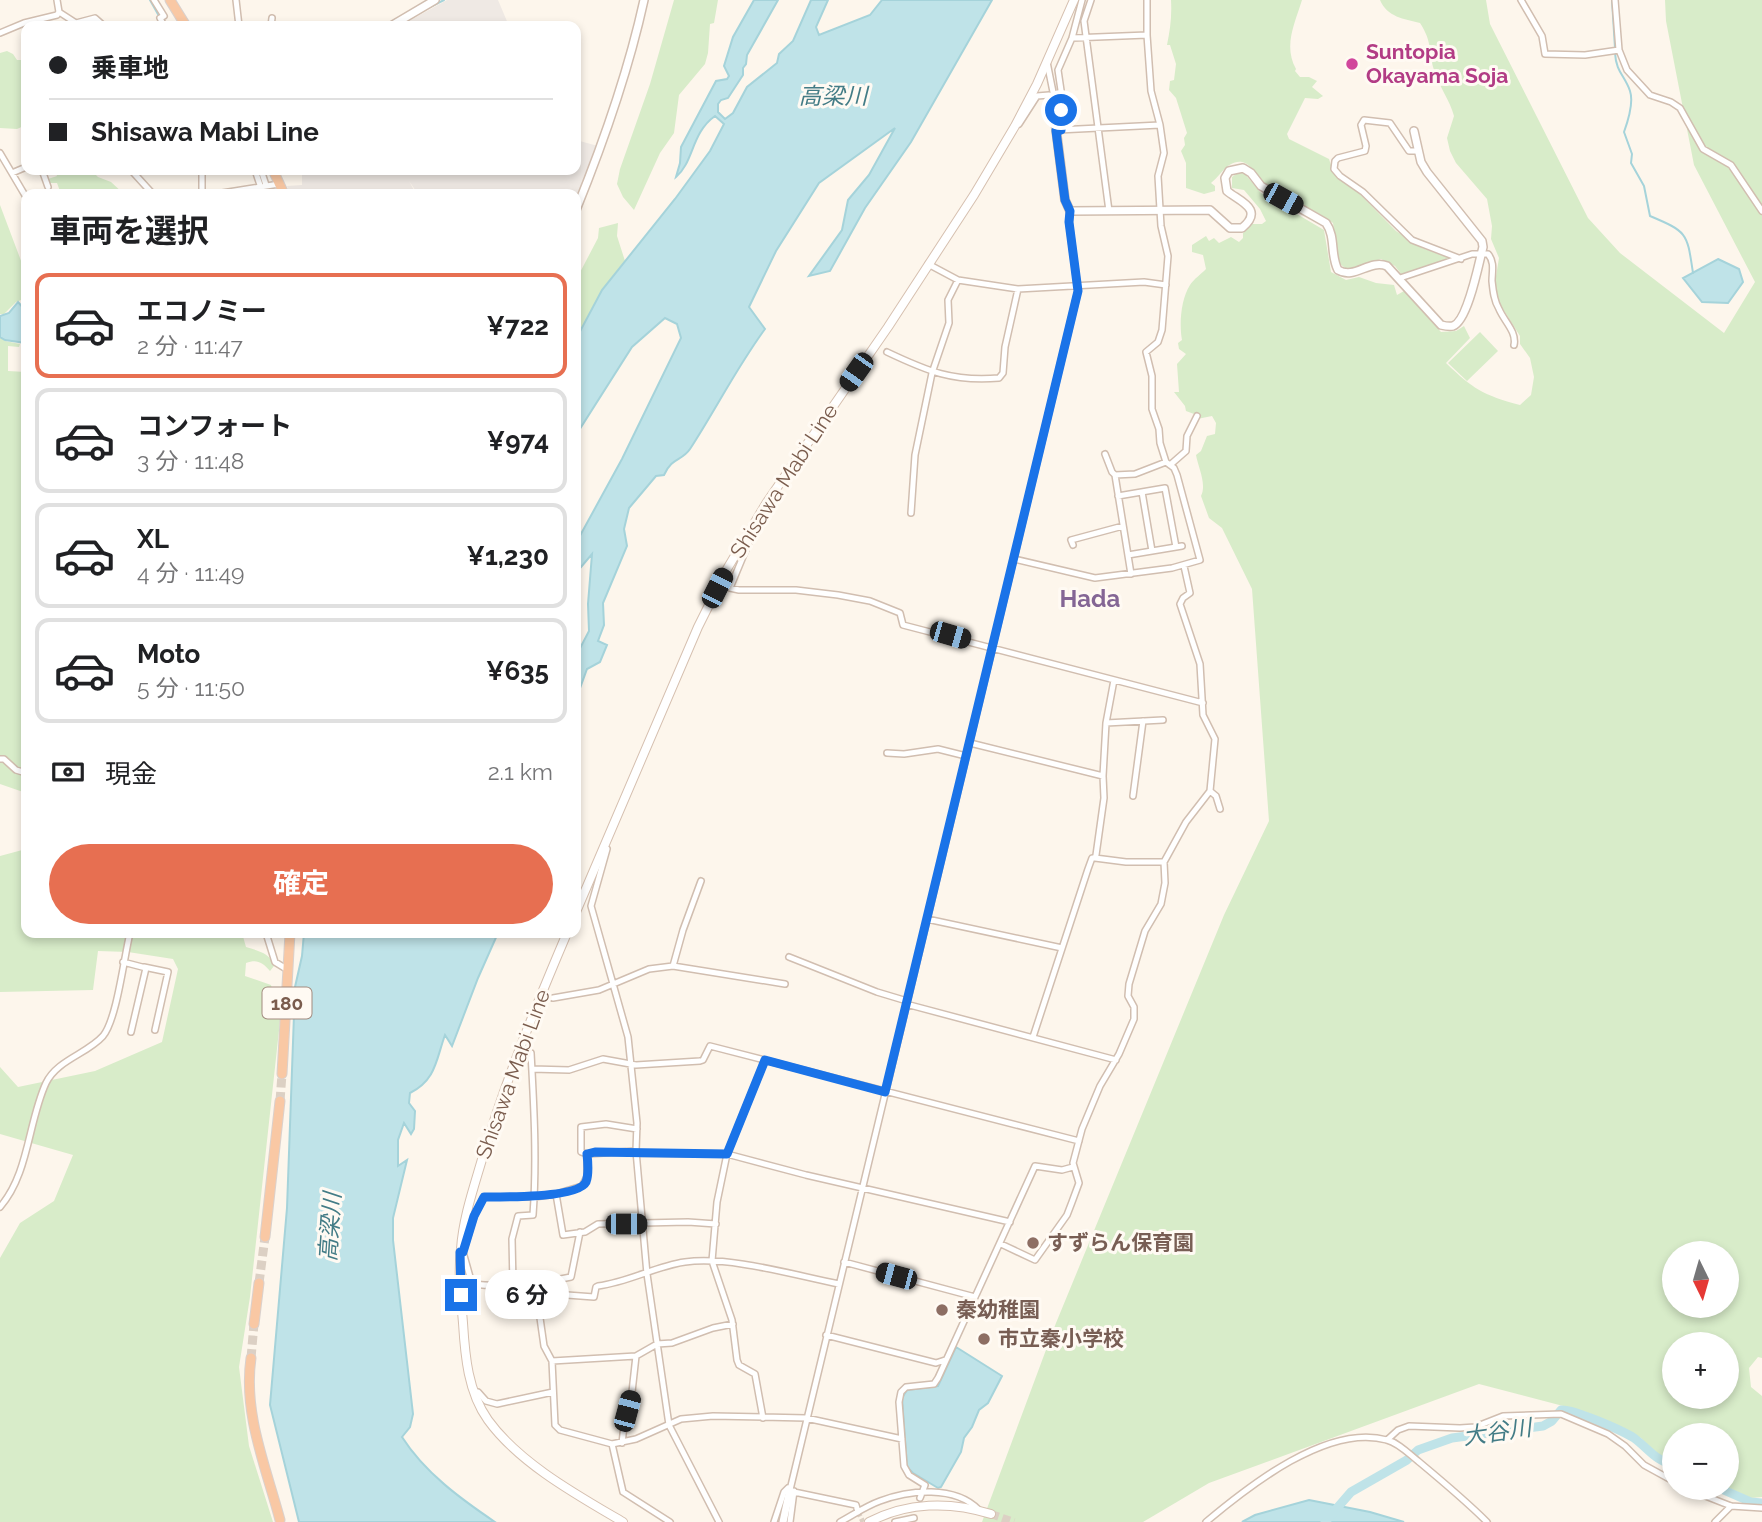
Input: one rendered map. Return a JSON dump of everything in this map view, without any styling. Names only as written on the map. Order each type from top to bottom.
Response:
[{"type":"highway","points":[[170,0],[183,21]]},
{"type":"highway","points":[[271,175],[267,185],[275,189]]},
{"type":"highway","name":"180","points":[[282,1073],[290,938]]},
{"type":"highway","points":[[265,1237],[279,1104]]},
{"type":"highway","points":[[254,1324],[259,1283]]},
{"type":"highway","points":[[250,1357],[249,1387],[253,1422],[280,1520]]},
{"type":"main road","name":"Shisawa Mabi Line","points":[[581,900],[698,627],[751,527],[928,264],[1015,126],[1039,81],[1074,0]]},
{"type":"main road","name":"Shisawa Mabi Line","points":[[565,938],[506,1082],[469,1205],[462,1252],[464,1349],[474,1392],[488,1420],[507,1441],[555,1481],[623,1522]]},
{"type":"main road","points":[[869,1522],[895,1511],[919,1506],[944,1505],[991,1514]]},
{"type":"street","points":[[57,0],[59,12],[70,21]]},
{"type":"street","points":[[154,0],[164,16],[160,18],[162,21]]},
{"type":"street","points":[[236,0],[238,21]]},
{"type":"street","points":[[399,21],[435,0]]},
{"type":"street","points":[[581,198],[618,101],[634,49],[644,0]]},
{"type":"street","points":[[783,1522],[1079,285],[1069,222],[1070,211],[1065,200],[1058,130],[1062,97],[1058,70],[1072,38],[1082,0]]},
{"type":"street","points":[[1091,0],[1084,18],[1109,211]]},
{"type":"street","points":[[1014,559],[1086,578],[1184,566],[1200,560],[1177,475],[1168,464],[1152,410],[1153,385],[1146,352],[1160,337],[1168,256],[1162,236],[1158,176],[1164,153],[1151,91],[1147,0]]},
{"type":"street","points":[[1521,0],[1542,36],[1545,54],[1585,55],[1619,50]]},
{"type":"street","points":[[1615,0],[1619,50],[1622,61],[1635,80],[1650,95],[1671,102],[1685,112],[1703,149],[1731,165],[1762,211]]},
{"type":"street","points":[[32,21],[57,15],[59,12]]},
{"type":"street","points":[[0,33],[21,24]]},
{"type":"street","points":[[1072,38],[1147,35]]},
{"type":"street","points":[[1047,62],[1058,130]]},
{"type":"street","points":[[1039,81],[1051,92]]},
{"type":"street","points":[[1015,126],[1022,121],[1037,96],[1051,92]]},
{"type":"street","points":[[1419,151],[1409,151],[1390,123],[1364,120],[1361,125],[1365,151],[1338,158],[1334,169],[1363,192],[1412,240],[1461,259]]},
{"type":"street","points":[[1058,130],[1160,125]]},
{"type":"street","points":[[1070,211],[1210,211],[1230,228],[1242,228],[1249,219],[1249,208],[1227,191],[1224,182],[1229,171],[1243,168],[1251,173],[1261,186],[1326,223],[1331,234],[1334,263],[1338,270],[1351,274],[1383,264],[1400,278],[1441,325],[1454,326],[1465,312],[1482,253],[1482,241],[1427,172],[1414,131]]},
{"type":"street","points":[[0,153],[21,189]]},
{"type":"street","points":[[12,173],[21,169]]},
{"type":"street","points":[[44,175],[48,187]]},
{"type":"street","points":[[136,175],[148,189]]},
{"type":"street","points":[[259,175],[267,185]]},
{"type":"street","points":[[263,175],[268,189]]},
{"type":"street","points":[[244,189],[267,185]]},
{"type":"street","points":[[265,189],[267,185]]},
{"type":"street","points":[[1400,278],[1482,253],[1492,257],[1495,300],[1516,339],[1514,345]]},
{"type":"street","points":[[928,264],[958,280],[1018,289],[1144,282],[1166,285]]},
{"type":"street","points":[[912,513],[915,455],[932,373],[949,323],[948,300],[958,280]]},
{"type":"street","points":[[887,352],[932,373],[959,378],[993,379],[1001,376],[1018,289]]},
{"type":"street","points":[[1115,475],[1135,474],[1168,464],[1186,451],[1187,436],[1197,416]]},
{"type":"street","points":[[1105,454],[1115,475],[1131,574]]},
{"type":"street","points":[[1118,496],[1165,488],[1179,547],[1128,555]]},
{"type":"street","points":[[1142,492],[1152,551]]},
{"type":"street","points":[[1073,545],[1072,540],[1123,526]]},
{"type":"street","points":[[751,527],[752,535],[730,588],[796,590],[870,601],[900,613],[904,625],[1203,703]]},
{"type":"street","points":[[1001,1244],[1035,1260],[1067,1215],[1079,1183],[1073,1167],[1079,1141],[1096,1096],[1116,1060],[1134,1018],[1134,1007],[1128,996],[1129,984],[1144,931],[1161,905],[1165,883],[1164,862],[1186,822],[1210,791],[1215,738],[1203,715],[1200,664],[1180,604],[1182,598],[1190,593],[1184,566]]},
{"type":"street","points":[[1095,858],[1104,798],[1106,723],[1114,680]]},
{"type":"street","points":[[1133,796],[1143,720]]},
{"type":"street","points":[[1106,723],[1163,720]]},
{"type":"street","points":[[970,743],[1103,776]]},
{"type":"street","points":[[887,753],[904,754],[938,749],[966,756]]},
{"type":"street","points":[[0,759],[21,772]]},
{"type":"street","points":[[1210,791],[1216,796],[1220,809]]},
{"type":"street","points":[[608,835],[607,849],[591,906],[628,1037],[647,1274],[669,1425],[719,1522]]},
{"type":"street","points":[[1033,1037],[1092,858],[1126,862],[1164,862]]},
{"type":"street","points":[[673,966],[701,881]]},
{"type":"street","points":[[927,919],[1062,948]]},
{"type":"street","points":[[0,1207],[10,1195],[21,1167],[36,1108],[50,1074],[92,1046],[108,1027],[129,938]]},
{"type":"street","points":[[268,938],[275,962],[289,970]]},
{"type":"street","points":[[789,957],[907,1003],[1116,1060]]},
{"type":"street","points":[[123,962],[168,972],[155,1030]]},
{"type":"street","points":[[553,998],[570,997],[615,985],[649,969],[673,966],[785,984]]},
{"type":"street","points":[[131,1032],[146,968],[143,967]]},
{"type":"street","points":[[532,1069],[569,1070],[603,1059],[632,1065],[700,1061],[710,1046],[1079,1141]]},
{"type":"street","points":[[513,1284],[512,1239],[517,1216],[533,1215],[535,1146],[531,1053]]},
{"type":"street","points":[[763,1418],[755,1374],[739,1365],[737,1360],[733,1324],[712,1261],[720,1180],[727,1154],[765,1060]]},
{"type":"street","points":[[637,1129],[606,1124],[581,1127],[581,1152],[727,1154],[1010,1222]]},
{"type":"street","points":[[580,1233],[571,1277],[540,1283],[472,1284],[462,1252],[474,1216],[484,1197],[534,1197],[580,1188],[584,1184],[587,1154]]},
{"type":"street","points":[[920,1495],[925,1485],[909,1475],[905,1469],[899,1402],[901,1392],[906,1387],[934,1384],[1035,1166],[1062,1170],[1073,1167]]},
{"type":"street","points":[[556,1194],[562,1234],[580,1233],[598,1224],[716,1224]]},
{"type":"street","points":[[540,1293],[591,1298],[598,1286],[615,1284],[671,1264],[712,1261],[839,1284]]},
{"type":"street","points":[[844,1262],[975,1297]]},
{"type":"street","points":[[540,1283],[539,1311],[544,1346],[552,1361],[554,1422],[557,1428],[612,1444],[622,1443],[681,1419],[713,1416],[806,1418],[902,1439]]},
{"type":"street","points":[[552,1361],[636,1356],[657,1344],[672,1343],[713,1328],[733,1324]]},
{"type":"street","points":[[826,1335],[936,1363],[947,1359]]},
{"type":"street","points":[[622,1443],[636,1356]]},
{"type":"street","points":[[474,1392],[478,1392],[486,1401],[497,1404],[553,1392]]},
{"type":"street","points":[[1387,1440],[1398,1430],[1409,1426],[1475,1427],[1503,1416],[1561,1414],[1608,1434],[1644,1465],[1662,1475]]},
{"type":"street","points":[[1206,1522],[1248,1489],[1296,1459],[1347,1439],[1387,1440],[1406,1451],[1452,1487],[1487,1522]]},
{"type":"street","points":[[612,1444],[623,1492],[670,1522]]},
{"type":"street","points":[[790,1522],[791,1490]]},
{"type":"street","points":[[774,1522],[784,1492],[791,1490],[856,1505],[858,1512]]},
{"type":"street","points":[[840,1522],[879,1501],[920,1495],[947,1493],[962,1498],[979,1510]]},
{"type":"street","points":[[1716,1500],[1731,1506],[1762,1508]]},
{"type":"street","points":[[1715,1522],[1731,1506]]},
{"type":"street","points":[[895,1522],[913,1520],[917,1509]]},
{"type":"shaded area","points":[[447,0],[498,0],[507,21],[409,21]]},
{"type":"shaded area","points":[[581,141],[598,146],[580,189],[415,189],[409,181],[413,189],[288,189],[287,186],[302,185],[302,175],[581,175]]},
{"type":"green space","points":[[674,0],[718,0],[714,23],[710,24],[705,64],[679,95],[674,133],[660,153],[634,210],[617,184]]},
{"type":"green space","points":[[1171,0],[1302,0],[1290,52],[1295,71],[1300,77],[1317,81],[1312,87],[1323,96],[1318,99],[1305,98],[1287,134],[1289,139],[1329,159],[1334,174],[1355,189],[1396,231],[1422,248],[1452,259],[1402,275],[1395,266],[1381,259],[1354,268],[1345,268],[1339,263],[1333,223],[1274,191],[1242,162],[1232,163],[1211,183],[1215,186],[1215,191],[1204,194],[1186,188],[1186,163],[1181,151],[1187,133],[1176,98],[1169,90],[1170,81],[1174,80],[1176,64],[1170,45],[1167,45]]},
{"type":"green space","points":[[1380,0],[1486,0],[1490,24],[1588,218],[1620,253],[1724,333],[1755,282],[1694,165],[1666,21],[1665,0],[1762,0],[1762,1358],[1758,1357],[1749,1368],[1751,1387],[1762,1396],[1762,1497],[1751,1498],[1739,1492],[1739,1423],[1662,1423],[1662,1456],[1641,1438],[1586,1412],[1479,1384],[1209,1483],[1143,1522],[982,1522],[1056,1323],[1224,915],[1269,821],[1252,589],[1222,528],[1209,518],[1201,496],[1203,481],[1196,455],[1201,451],[1207,436],[1215,434],[1216,423],[1212,416],[1197,419],[1194,414],[1186,411],[1174,392],[1179,392],[1177,364],[1186,354],[1179,349],[1178,343],[1182,340],[1183,304],[1192,283],[1206,269],[1203,255],[1192,252],[1192,245],[1206,236],[1209,241],[1214,238],[1219,243],[1231,237],[1239,242],[1252,224],[1266,221],[1244,190],[1232,188],[1232,177],[1239,172],[1245,174],[1261,193],[1324,230],[1331,272],[1346,280],[1359,277],[1394,285],[1397,295],[1404,291],[1441,332],[1456,331],[1464,326],[1470,338],[1446,363],[1464,379],[1487,394],[1520,405],[1531,395],[1534,377],[1530,358],[1520,344],[1520,336],[1498,297],[1495,282],[1499,258],[1491,239],[1492,226],[1487,199],[1456,163],[1450,151],[1447,138],[1454,116],[1434,70],[1427,36],[1420,23],[1387,10]]},
{"type":"green space","points":[[7,51],[17,60],[21,60],[21,127],[17,129],[0,128],[0,53]]},
{"type":"green space","points":[[96,175],[119,189],[59,189],[57,183],[49,183],[48,179],[57,176]]},
{"type":"green space","points":[[0,205],[21,261],[21,300],[4,314],[0,314]]},
{"type":"green space","points":[[618,223],[617,236],[625,261],[602,290],[581,330],[581,270],[598,238],[599,228]]},
{"type":"green space","points":[[1480,332],[1498,351],[1467,381],[1448,363]]},
{"type":"green space","points":[[0,337],[5,341],[20,344],[19,347],[8,346],[8,371],[21,372],[21,791],[0,784]]},
{"type":"green space","points":[[21,850],[21,938],[243,938],[246,947],[267,955],[274,966],[270,971],[259,962],[246,963],[245,976],[271,985],[274,996],[270,1004],[281,1012],[250,1297],[239,1367],[249,1446],[273,1522],[0,1522],[0,1258],[20,1223],[54,1201],[73,1155],[0,1134],[0,1067],[18,1087],[95,1071],[162,1042],[178,969],[173,959],[128,952],[98,951],[93,990],[0,992],[0,856]]},
{"type":"water","name":"高梁川","points":[[754,0],[778,0],[747,55],[743,75],[728,98],[718,104],[718,112],[725,119],[733,113],[747,87],[777,63],[779,54],[793,41],[811,0],[828,0],[816,27],[819,35],[870,15],[882,0],[992,0],[911,142],[865,208],[830,271],[809,276],[842,230],[848,200],[869,175],[895,128],[819,183],[776,251],[749,307],[765,329],[690,449],[670,465],[664,475],[656,476],[629,508],[624,529],[627,546],[603,603],[604,625],[598,641],[607,645],[600,662],[587,669],[581,686],[581,646],[589,631],[592,554],[581,567],[581,534],[622,459],[681,338],[677,324],[665,318],[632,347],[581,427],[581,330],[602,290],[710,151],[724,124],[715,116],[701,131],[686,164],[676,177],[681,147],[716,81],[729,76],[724,66],[733,37]]},
{"type":"water","points":[[1718,259],[1739,269],[1743,282],[1728,303],[1702,302],[1683,278]]},
{"type":"water","points":[[18,302],[21,305],[21,342],[0,337],[0,316],[9,313]]},
{"type":"water","points":[[304,938],[496,938],[452,1046],[445,1035],[430,1076],[410,1093],[409,1103],[415,1111],[414,1129],[411,1134],[404,1123],[398,1140],[398,1166],[407,1160],[393,1218],[393,1240],[413,1414],[410,1427],[402,1437],[433,1474],[495,1522],[299,1522],[270,1405],[287,1208],[295,987]]},
{"type":"water","points":[[956,1347],[1002,1376],[988,1403],[979,1410],[964,1438],[961,1452],[938,1488],[907,1467],[902,1398],[907,1390],[938,1386]]},
{"type":"water","points":[[1309,1500],[1404,1522],[1242,1522],[1255,1515]]},
{"type":"waterway","points":[[150,0],[159,16]]},
{"type":"waterway","points":[[426,9],[444,0]]},
{"type":"waterway","points":[[1612,0],[1615,48]]},
{"type":"waterway","points":[[1615,53],[1617,65],[1631,96],[1624,132],[1632,154],[1631,163],[1644,186],[1650,216],[1672,226],[1684,236],[1693,273]]},
{"type":"waterway","points":[[266,175],[268,183]]},
{"type":"waterway","name":"大谷川","points":[[1325,1522],[1351,1492],[1407,1460],[1418,1450],[1452,1438],[1543,1426],[1552,1421],[1561,1410],[1587,1417],[1620,1431],[1634,1438],[1662,1460]]},
{"type":"waterway","name":"大谷川","points":[[1739,1497],[1762,1503]]},
{"type":"tunnel","points":[[280,1101],[282,1074]]},
{"type":"tunnel","points":[[259,1283],[265,1237]]},
{"type":"tunnel","points":[[251,1358],[254,1324]]},
{"type":"tunnel","points":[[858,1512],[863,1522]]},
{"type":"tunnel","points":[[991,1514],[1014,1522]]},
{"type":"place","name":"Suntopia Okayama Soja","points":[[1352,64]]},
{"type":"place","name":"すずらん保育園","points":[[1033,1243]]},
{"type":"place","name":"秦幼稚園","points":[[942,1310]]},
{"type":"place","name":"市立秦小学校","points":[[984,1339]]},
{"type":"district","name":"Hada","points":[[1090,599]]},
{"type":"route","points":[[461,1295],[460,1252],[463,1252],[474,1216],[484,1197],[534,1197],[580,1188],[586,1181],[587,1154],[595,1152],[727,1154],[765,1060],[885,1092],[1078,291],[1070,211],[1065,200],[1056,131],[1061,130],[1061,110]]}]
